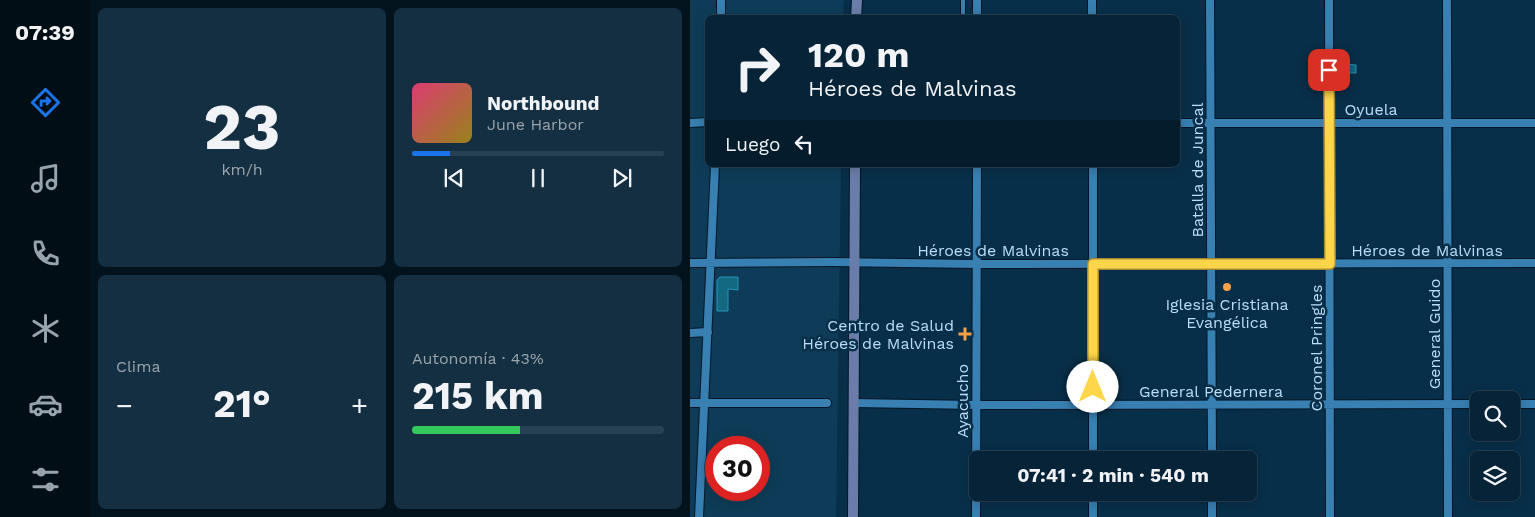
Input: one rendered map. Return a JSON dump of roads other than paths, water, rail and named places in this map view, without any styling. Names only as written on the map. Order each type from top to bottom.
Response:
[{"type":"main road","points":[[856,0],[856,15]]},
{"type":"main road","points":[[853,517],[855,167]]},
{"type":"street","points":[[721,0],[721,15]]},
{"type":"street","points":[[977,0],[978,15]]},
{"type":"street","points":[[1092,0],[1092,15]]},
{"type":"street","name":"Batalla de Juncal","points":[[1210,0],[1212,451]]},
{"type":"street","name":"Coronel Pringles","points":[[1329,0],[1330,517]]},
{"type":"street","name":"General Guido","points":[[1447,0],[1448,517]]},
{"type":"street","points":[[690,123],[705,122]]},
{"type":"street","name":"Oyuela","points":[[1180,123],[1535,123]]},
{"type":"street","points":[[699,517],[715,167]]},
{"type":"street","name":"Ayacucho","points":[[976,517],[977,167]]},
{"type":"street","points":[[1092,167],[1093,451]]},
{"type":"street","name":"Héroes de Malvinas","points":[[690,264],[1535,263]]},
{"type":"street","points":[[690,333],[708,332]]},
{"type":"street","points":[[690,403],[827,403]]},
{"type":"street","name":"General Pedernera","points":[[854,403],[976,405],[1470,404]]},
{"type":"street","points":[[1520,404],[1535,404]]},
{"type":"street","points":[[1093,501],[1093,517]]},
{"type":"street","points":[[1212,501],[1212,517]]},
{"type":"lane","points":[[963,0],[963,15]]},
{"type":"place","name":"Iglesia Cristiana Evangélica","points":[[1227,287]]},
{"type":"place","name":"Centro de Salud Héroes de Malvinas","points":[[965,334]]}]
